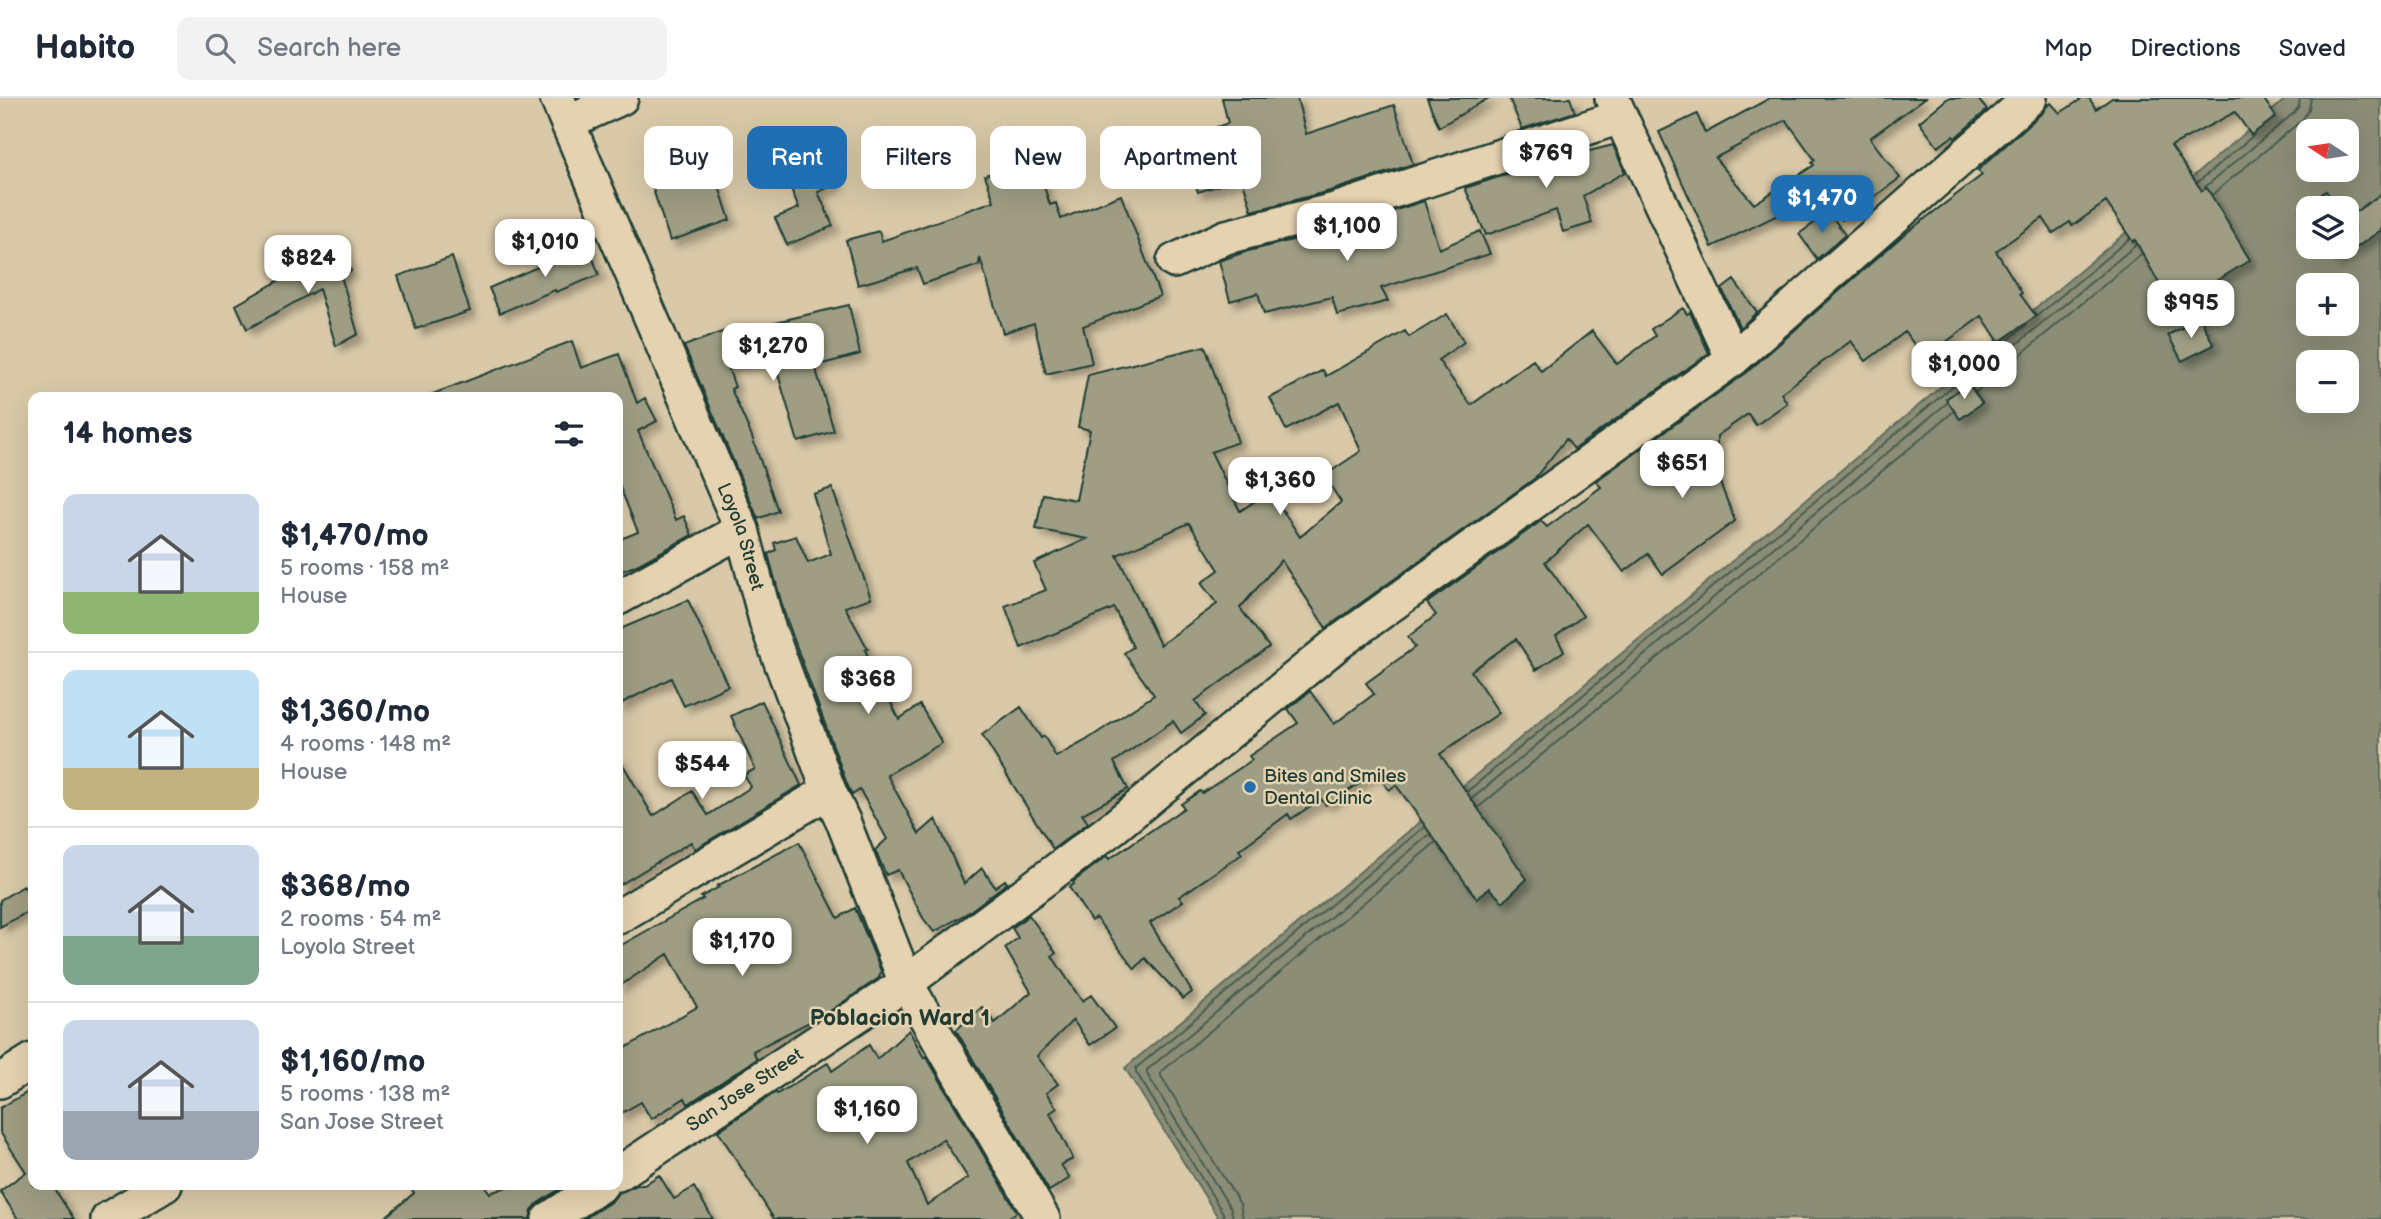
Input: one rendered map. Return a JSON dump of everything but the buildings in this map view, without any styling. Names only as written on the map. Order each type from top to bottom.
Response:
[{"type":"street","points":[[562,110],[621,98]]},
{"type":"street","name":"San Jose Street","points":[[623,1171],[906,983],[1114,827],[1338,643],[1733,359],[2031,98]]},
{"type":"street","points":[[1174,261],[1226,237],[1335,210],[1616,107],[1733,359]]},
{"type":"street","name":"Loyola Street","points":[[562,110],[743,530],[766,624],[906,983],[1043,1219]]},
{"type":"street","points":[[623,595],[743,530]]},
{"type":"street","points":[[623,914],[829,791]]},
{"type":"street","points":[[0,1080],[28,1063]]},
{"type":"street","points":[[108,1219],[157,1190]]},
{"type":"street","points":[[550,1219],[594,1190]]},
{"type":"water","points":[[2287,98],[2381,98],[2381,1219],[1219,1219],[1125,1068]]},
{"type":"place","name":"Bites and Smiles Dental Clinic","points":[[1250,787]]},
{"type":"district","name":"Poblacion Ward 1","points":[[900,1018]]}]
